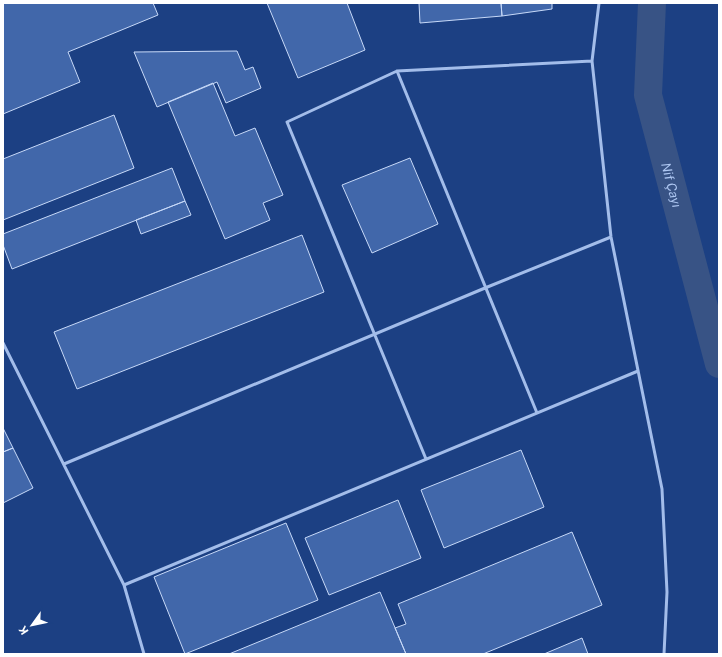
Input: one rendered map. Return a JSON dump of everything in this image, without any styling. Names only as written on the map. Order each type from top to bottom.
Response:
[{"type":"lane","points":[[599,3],[592,61],[611,237],[662,489],[667,592],[664,654]]},
{"type":"lane","points":[[426,459],[287,122],[397,72],[592,61]]},
{"type":"lane","points":[[397,72],[537,413]]},
{"type":"lane","points":[[64,464],[611,237]]},
{"type":"lane","points":[[3,343],[124,585],[144,654]]},
{"type":"lane","points":[[124,585],[638,371]]},
{"type":"building","points":[[3,3],[153,3],[158,15],[68,52],[80,82],[3,114]]},
{"type":"building","points":[[267,3],[347,3],[365,50],[298,78]]},
{"type":"building","points":[[419,3],[501,3],[502,16],[420,23]]},
{"type":"building","points":[[501,3],[552,3],[552,9],[502,16]]},
{"type":"building","points":[[237,51],[245,70],[253,67],[261,88],[226,103],[217,82],[157,107],[134,52]]},
{"type":"building","points":[[213,83],[235,136],[255,128],[283,195],[263,203],[270,220],[225,239],[168,102]]},
{"type":"building","points":[[114,115],[134,168],[3,220],[3,159]]},
{"type":"building","points":[[410,158],[438,224],[372,253],[342,185]]},
{"type":"building","points":[[172,168],[185,201],[12,269],[3,245],[3,234]]},
{"type":"building","points":[[185,201],[191,215],[141,234],[136,220]]},
{"type":"building","points":[[302,235],[324,292],[77,389],[54,332]]},
{"type":"building","points":[[3,428],[13,448],[3,452]]},
{"type":"building","points":[[13,448],[33,488],[3,503],[3,452]]},
{"type":"building","points":[[521,450],[544,507],[444,548],[421,490]]},
{"type":"building","points":[[398,500],[421,558],[329,595],[305,538]]},
{"type":"building","points":[[286,523],[318,600],[185,654],[154,577]]},
{"type":"building","points":[[572,532],[602,605],[483,654],[406,654],[395,628],[406,624],[398,604]]},
{"type":"building","points":[[380,592],[406,654],[229,654]]},
{"type":"building","points":[[582,638],[588,654],[544,654]]},
{"type":"waterway","name":"Nif Çayı","points":[[652,3],[648,95],[719,364]]}]
